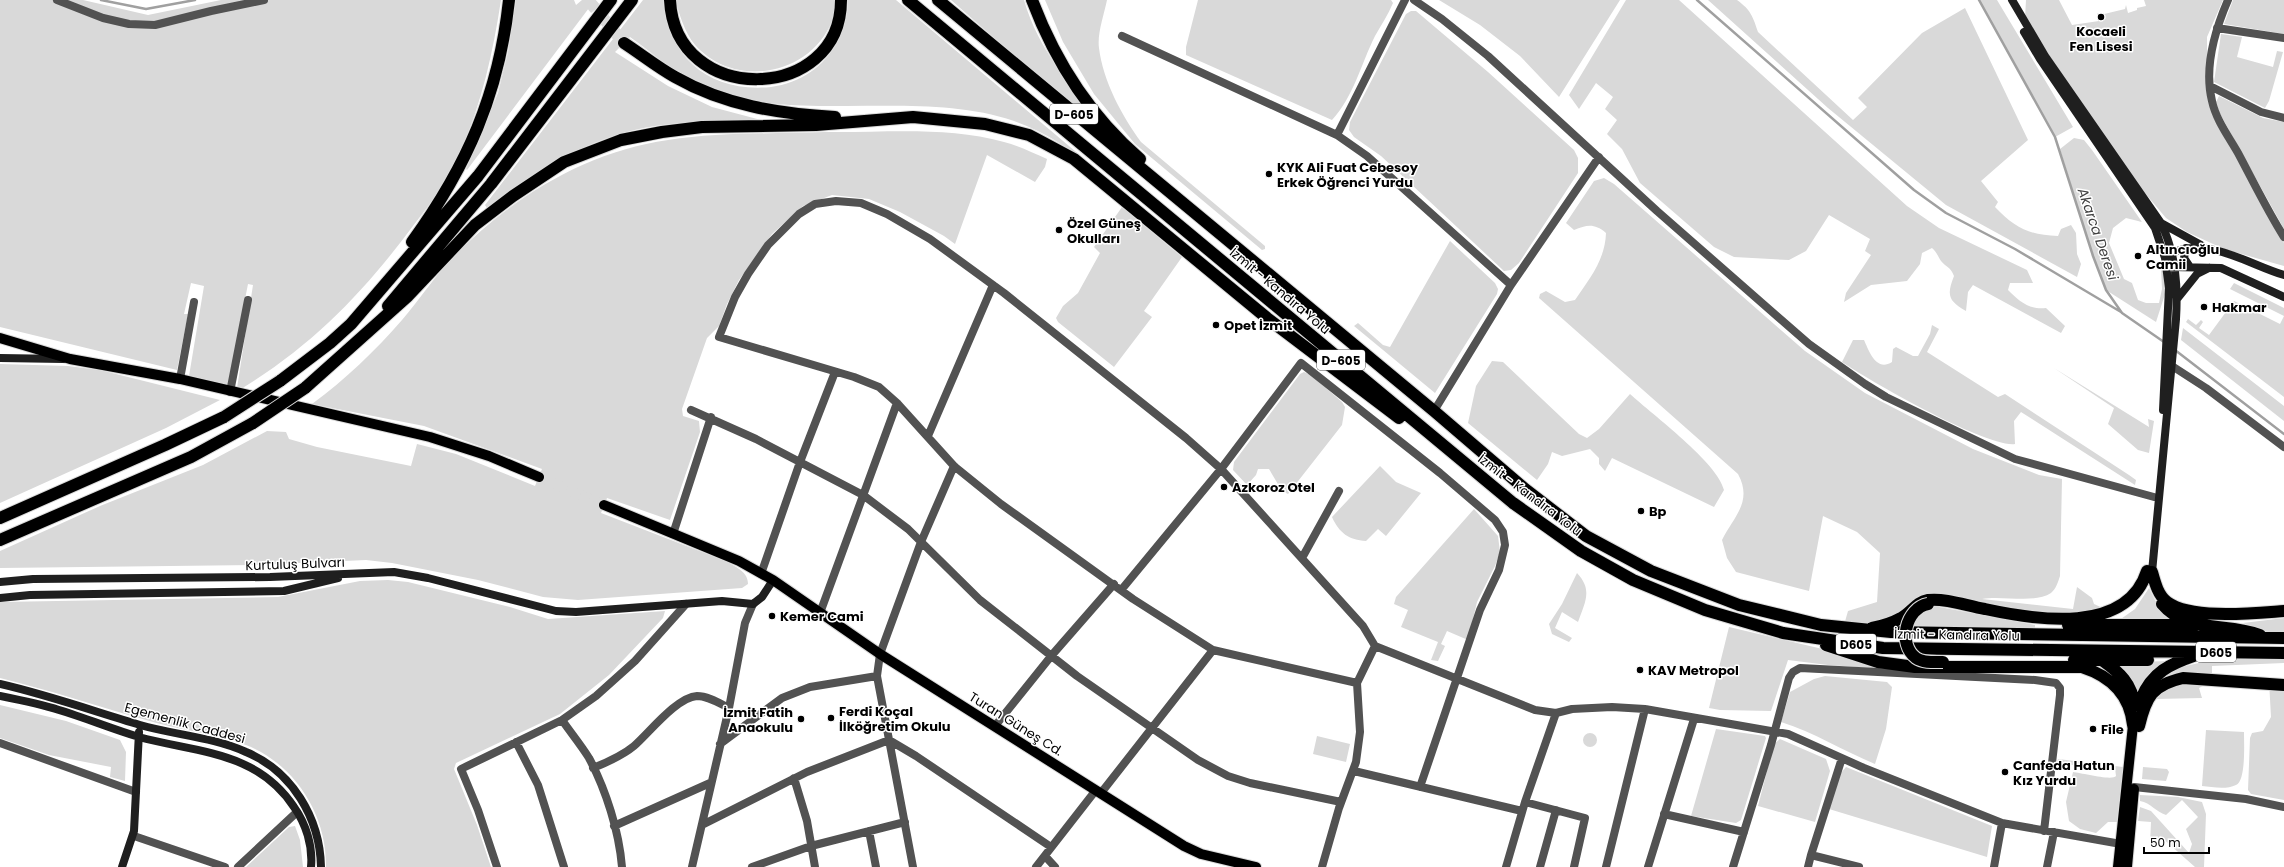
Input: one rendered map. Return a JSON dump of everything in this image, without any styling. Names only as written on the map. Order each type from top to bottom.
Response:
[{"type":"highway","points":[[351,324],[437,208],[460,167],[481,121],[494,84],[509,0]]},
{"type":"highway","points":[[0,518],[165,445],[224,417],[280,381],[330,343],[351,324],[478,176],[611,0]]},
{"type":"highway","points":[[363,335],[491,184],[632,0]]},
{"type":"highway","points":[[670,0],[670,12],[678,33],[692,54],[709,68],[728,77],[747,81],[766,80],[790,73],[814,60],[832,36],[838,21],[841,0]]},
{"type":"highway","name":"İzmit - Kandıra Yolu","points":[[908,0],[1491,485],[1581,551],[1632,580],[1734,620],[1806,637],[1884,648],[2284,653]]},
{"type":"highway","name":"İzmit - Kandıra Yolu","points":[[938,0],[1211,228],[1434,411],[1525,489],[1586,536],[1651,571],[1740,605],[1821,626],[1891,632],[2268,638]]},
{"type":"highway","points":[[1032,0],[1058,57],[1093,111],[1132,152],[1192,204],[1211,228]]},
{"type":"highway","points":[[624,43],[674,77],[736,103],[794,114],[868,119]]},
{"type":"highway","points":[[0,540],[191,457],[253,423],[305,388],[408,296],[475,225],[499,205],[564,162],[621,140],[702,127],[816,125],[868,119],[913,117],[985,124],[1029,135],[1074,159],[1296,341],[1491,485]]},
{"type":"highway","points":[[2150,572],[2160,594],[2167,602],[2175,606],[2212,614],[2284,611]]},
{"type":"highway","points":[[2150,572],[2151,584],[2157,599],[2175,616],[2196,625]]},
{"type":"highway","points":[[2094,626],[2119,617],[2129,609],[2143,590],[2150,572]]},
{"type":"highway","points":[[1862,630],[1883,625],[1902,618],[1918,604],[1929,600],[1948,601],[2034,618],[2073,619],[2085,617],[2108,611],[2129,600],[2140,589],[2150,572]]},
{"type":"highway","points":[[2185,659],[1923,661],[1917,659],[1910,652],[1908,646],[1908,621],[1914,610],[1928,604],[1945,605],[2027,622],[2094,626],[2196,625],[2234,627],[2268,638]]},
{"type":"highway","points":[[1806,637],[1849,654],[1878,662],[1915,667],[2082,667],[2104,676],[2114,684],[2130,709],[2136,726]]},
{"type":"highway","name":"D605","points":[[2268,638],[2284,638]]},
{"type":"highway","points":[[2136,726],[2141,699],[2149,683],[2172,663],[2205,652]]},
{"type":"highway","points":[[2102,660],[2124,677],[2129,687],[2134,704],[2136,726]]},
{"type":"highway","points":[[2136,726],[2149,696],[2159,686],[2170,681],[2183,678],[2284,686]]},
{"type":"main road","points":[[2006,0],[2040,59],[2155,228],[2169,263],[2177,299],[2176,319],[2154,497],[2150,572]]},
{"type":"main road","points":[[2012,0],[2045,56],[2160,223],[2172,253],[2169,263],[2169,288],[2166,319],[2170,364],[2150,572]]},
{"type":"main road","points":[[2160,223],[2204,247],[2284,275]]},
{"type":"main road","points":[[2172,253],[2186,248],[2204,247]]},
{"type":"main road","points":[[2186,248],[2184,258],[2190,267]]},
{"type":"main road","points":[[2169,263],[2172,253]]},
{"type":"main road","points":[[2169,263],[2190,267],[2221,268],[2284,297]]},
{"type":"main road","points":[[2177,299],[2192,278],[2209,268]]},
{"type":"main road","points":[[0,338],[70,359],[180,379],[230,392],[430,437],[489,456],[539,477]]},
{"type":"main road","points":[[0,358],[70,359]]},
{"type":"main road","name":"Turan Güneş Cd.","points":[[604,505],[739,561],[773,580],[880,654],[1184,846],[1222,863],[1256,867]]},
{"type":"main road","points":[[355,573],[378,571],[409,574],[556,611],[576,612],[722,601],[753,604],[762,597],[773,580]]},
{"type":"main road","name":"Kurtuluş Bulvarı","points":[[0,582],[32,579],[270,577],[355,573]]},
{"type":"main road","name":"Kurtuluş Bulvarı","points":[[0,598],[30,595],[284,591],[355,573]]},
{"type":"main road","name":"Egemenlik Caddesi","points":[[0,684],[63,700],[141,725],[236,748],[252,755],[274,769],[292,787],[310,814],[318,840],[321,867]]},
{"type":"main road","name":"Egemenlik Caddesi","points":[[0,696],[59,710],[138,736],[227,757],[250,765],[278,786],[298,812],[308,840],[311,867]]},
{"type":"main road","points":[[122,867],[134,836],[138,736],[141,725]]},
{"type":"main road","points":[[2127,867],[2134,787],[2136,726]]},
{"type":"main road","points":[[2118,867],[2136,726]]},
{"type":"street","points":[[56,0],[103,18],[129,24],[155,25],[211,10],[264,0]]},
{"type":"street","points":[[1337,135],[1405,0]]},
{"type":"street","points":[[1414,0],[1465,36],[1809,344],[1870,387],[1892,400],[2015,459],[2154,497]]},
{"type":"street","points":[[2228,0],[2217,28],[2210,86],[2212,102],[2216,113],[2284,237]]},
{"type":"street","points":[[2217,28],[2284,38]]},
{"type":"street","points":[[1122,36],[1337,135],[1367,156],[1511,285]]},
{"type":"street","points":[[2210,86],[2261,112],[2284,118]]},
{"type":"street","points":[[1434,411],[1511,285],[1599,157]]},
{"type":"street","points":[[1357,683],[1284,665],[1213,650],[1114,584],[1001,504],[954,466],[897,403],[879,387],[719,337],[735,297],[768,245],[785,226],[815,204],[836,201],[861,203],[887,214],[930,238],[993,285],[1147,406],[1221,469],[1363,626],[1375,646],[1535,710],[1556,713],[1572,709],[1612,707],[1645,709],[1694,719],[1788,734],[1919,791],[2002,823],[2121,844]]},
{"type":"street","points":[[928,436],[993,285]]},
{"type":"street","points":[[230,392],[248,300]]},
{"type":"street","points":[[180,379],[194,302]]},
{"type":"street","points":[[1122,589],[1221,469],[1301,363],[1440,473],[1495,520],[1503,532],[1505,544],[1504,556],[1480,610],[1458,680],[1420,787]]},
{"type":"street","points":[[2170,364],[2206,388],[2284,446]]},
{"type":"street","points":[[761,574],[800,462],[835,372]]},
{"type":"street","points":[[820,612],[897,403]]},
{"type":"street","points":[[692,410],[711,417],[863,495],[902,525],[921,542],[980,600],[1077,676],[1198,760],[1228,776],[1301,795],[1341,802]]},
{"type":"street","points":[[673,534],[711,417]]},
{"type":"street","points":[[913,867],[877,676],[880,654],[921,542],[954,466]]},
{"type":"street","points":[[1302,558],[1339,491]]},
{"type":"street","points":[[994,726],[1052,655],[1114,584]]},
{"type":"street","points":[[497,867],[478,810],[461,769],[562,720],[596,696],[634,661],[686,604]]},
{"type":"street","points":[[692,867],[710,783],[729,708],[745,623],[753,604]]},
{"type":"street","points":[[1322,867],[1341,802],[1354,771],[1360,732],[1357,683],[1375,646]]},
{"type":"street","points":[[1036,867],[1051,847],[1153,728],[1213,650]]},
{"type":"street","points":[[1733,867],[1775,731],[1789,678],[1793,672],[1800,668],[2035,680],[2056,683],[2060,688],[2060,695],[2044,831]]},
{"type":"street","points":[[720,744],[782,698],[810,687],[877,676]]},
{"type":"street","points":[[593,768],[619,757],[634,746],[657,722],[689,698],[697,696],[710,699],[729,708]]},
{"type":"street","points":[[1606,867],[1645,709]]},
{"type":"street","points":[[1506,867],[1522,811],[1556,713]]},
{"type":"street","points":[[1648,867],[1694,719]]},
{"type":"street","points":[[562,720],[593,768],[614,826],[621,867]]},
{"type":"street","points":[[702,825],[794,778],[889,740]]},
{"type":"street","points":[[889,740],[955,782],[1051,847]]},
{"type":"street","points":[[516,742],[538,785],[564,867]]},
{"type":"street","points":[[0,743],[136,792]]},
{"type":"street","points":[[1808,867],[1842,758]]},
{"type":"street","points":[[1354,771],[1522,811]]},
{"type":"street","points":[[794,778],[801,796],[814,867]]},
{"type":"street","points":[[614,826],[710,783]]},
{"type":"street","points":[[2134,787],[2246,799],[2284,807]]},
{"type":"street","points":[[1525,802],[1585,818],[1574,867]]},
{"type":"street","points":[[1540,867],[1556,810]]},
{"type":"street","points":[[238,867],[298,812]]},
{"type":"street","points":[[1664,814],[1744,832]]},
{"type":"street","points":[[752,867],[811,846],[904,822]]},
{"type":"street","points":[[1994,867],[2002,823]]},
{"type":"street","points":[[869,831],[876,867]]},
{"type":"street","points":[[2047,867],[2054,832]]},
{"type":"street","points":[[134,836],[225,867]]},
{"type":"street","points":[[1811,855],[1859,867]]},
{"type":"street","points":[[1045,856],[1055,867]]},
{"type":"shaded area","points":[[0,0],[83,0],[148,15],[221,0],[501,0],[486,77],[475,115],[456,162],[439,190],[394,250],[356,295],[314,336],[267,372],[241,389],[237,388],[253,285],[248,284],[228,385],[189,376],[204,286],[191,283],[184,314],[188,314],[177,370],[0,327]]},
{"type":"shaded area","points":[[516,0],[574,0],[576,5],[582,0],[595,0],[467,170],[466,169],[498,93],[508,52]]},
{"type":"shaded area","points":[[643,0],[663,0],[667,21],[674,40],[684,55],[697,68],[712,78],[730,84],[750,87],[771,87],[792,82],[801,78],[826,59],[838,41],[842,31],[848,0],[896,0],[1095,168],[1066,147],[1046,135],[1025,125],[994,115],[952,108],[807,106],[768,103],[734,96],[685,76],[668,66],[630,37],[615,52],[668,86],[712,107],[761,120],[668,124],[631,131],[609,138],[566,156],[526,180],[487,208],[485,205]]},
{"type":"shaded area","points":[[675,0],[835,0],[832,21],[821,40],[807,54],[789,64],[770,70],[750,71],[730,68],[711,59],[695,45],[685,29]]},
{"type":"shaded area","points":[[951,0],[1024,0],[1038,36],[1048,53],[1069,85],[1104,131],[1051,88]]},
{"type":"shaded area","points":[[1045,0],[1107,0],[1100,31],[1099,48],[1101,60],[1109,85],[1120,110],[1141,142],[1265,246],[1265,249],[1262,250],[1135,144],[1094,94],[1063,42]]},
{"type":"shaded area","points":[[1198,0],[1391,0],[1393,3],[1375,36],[1352,90],[1340,111],[1332,120],[1186,55],[1186,47]]},
{"type":"shaded area","points":[[1439,0],[1620,0],[1559,97],[1520,56],[1480,25]]},
{"type":"shaded area","points":[[1626,0],[1679,0],[1907,206],[1939,228],[2027,270],[2033,283],[2010,283],[2008,290],[2016,298],[2029,306],[2034,308],[2046,308],[2065,326],[2061,333],[1973,285],[1968,292],[1966,311],[1953,301],[1950,288],[1954,276],[1953,273],[1941,261],[1932,248],[1922,253],[1920,264],[1907,281],[1871,285],[1844,302],[1846,293],[1871,255],[1865,251],[1870,239],[1829,215],[1806,251],[1789,260],[1734,257],[1714,247],[1640,183],[1622,149],[1607,134],[1617,120],[1605,109],[1613,97],[1596,83],[1579,109],[1569,95]]},
{"type":"shaded area","points":[[1708,0],[1737,0],[1742,4],[1751,14],[1758,32],[1853,120],[1867,107],[1858,98],[1922,33],[1965,8],[2028,140],[1981,181],[1998,202],[1995,207],[2009,220],[2023,229],[2039,234],[2058,236],[2061,229],[2071,225],[2076,233],[2077,254],[2081,264],[2077,277],[1946,205],[1828,108]]},
{"type":"shaded area","points":[[1979,0],[1997,0],[2073,127],[2055,137]]},
{"type":"shaded area","points":[[2026,0],[2059,0],[2072,25],[2099,21],[2097,13],[2100,15],[2125,9],[2126,5],[2128,13],[2137,10],[2137,8],[2146,6],[2144,0],[2223,0],[2207,37],[2207,89],[2284,243],[2284,266],[2224,249],[2187,232],[2166,218],[2139,186],[2080,103],[2025,18]]},
{"type":"shaded area","points":[[2233,0],[2284,0],[2284,34],[2224,24]]},
{"type":"shaded area","points":[[1411,11],[1416,11],[1488,72],[1574,150],[1578,158],[1578,173],[1519,263],[1511,270],[1504,271],[1381,156],[1354,137],[1349,130],[1350,122],[1406,14]]},
{"type":"shaded area","points":[[2221,34],[2242,37],[2237,57],[2273,67],[2277,51],[2283,52],[2269,101],[2265,108],[2214,82]]},
{"type":"shaded area","points":[[2219,96],[2263,118],[2284,122],[2284,229],[2219,112],[2216,102]]},
{"type":"shaded area","points":[[915,131],[960,134],[1004,142],[1047,159],[1045,167],[1035,182],[987,155],[955,244],[944,236],[900,212],[869,199],[832,195],[803,206],[772,234],[739,280],[727,304],[719,326],[707,338],[682,409],[683,416],[699,421],[700,432],[670,520],[607,498],[601,513],[728,562],[746,576],[748,584],[742,588],[578,600],[543,597],[478,580],[392,563],[366,560],[255,565],[0,568],[0,551],[100,506],[203,465],[267,431],[286,432],[289,439],[317,447],[411,466],[417,444],[456,454],[535,486],[542,469],[424,426],[312,404],[348,375],[381,343],[402,320],[456,254],[478,233],[502,213],[553,180],[580,166],[608,155],[638,146],[668,140],[726,134]]},
{"type":"shaded area","points":[[2074,138],[2084,140],[2142,222],[2126,218],[2113,228],[2109,243],[2124,279],[2132,283],[2138,300],[2146,303],[2159,303],[2162,289],[2161,268],[2164,266],[2166,291],[2156,322],[2106,290],[2093,256],[2060,149]]},
{"type":"shaded area","points":[[1604,178],[1614,184],[1805,351],[1865,393],[1973,449],[2039,475],[2062,479],[2060,576],[2054,590],[2051,593],[2036,598],[1982,599],[2073,609],[2077,587],[2092,598],[2094,604],[2105,609],[2126,599],[2114,608],[2091,615],[2064,617],[1929,599],[1919,603],[1898,618],[1883,624],[1860,627],[1844,625],[1848,611],[1877,602],[1880,553],[1857,532],[1823,516],[1809,591],[1736,572],[1727,558],[1722,540],[1743,501],[1744,493],[1738,474],[1539,298],[1540,294],[1546,291],[1565,302],[1575,300],[1596,268],[1603,252],[1606,233],[1594,226],[1574,230],[1566,223],[1594,181]]},
{"type":"shaded area","points":[[1122,207],[1182,257],[1144,311],[1152,317],[1114,367],[1058,322],[1056,318],[1063,306],[1078,293],[1100,253],[1094,247]]},
{"type":"shaded area","points":[[1450,241],[1495,283],[1498,289],[1497,294],[1435,393],[1354,326],[1358,323],[1383,345],[1390,347]]},
{"type":"shaded area","points":[[2234,283],[2284,308],[2284,316],[2230,289]]},
{"type":"shaded area","points":[[2234,301],[2280,324],[2284,316],[2284,397],[2186,322],[2188,319],[2196,325],[2201,320],[2203,322],[2199,328],[2209,335]]},
{"type":"shaded area","points":[[1932,325],[1939,329],[1927,352],[1998,397],[2005,394],[2129,475],[2136,480],[2135,485],[2021,412],[2014,421],[2015,444],[2001,442],[1955,425],[1901,397],[1842,362],[1853,340],[1864,340],[1874,359],[1882,364],[1892,362],[1893,349],[1896,347],[1913,356],[1918,356],[1930,334]]},
{"type":"shaded area","points":[[2183,328],[2284,406],[2284,421],[2181,340]]},
{"type":"shaded area","points":[[1492,361],[1503,362],[1579,434],[1587,438],[1599,429],[1630,394],[1698,453],[1719,479],[1724,490],[1714,507],[1612,458],[1605,471],[1599,464],[1599,458],[1590,449],[1562,456],[1552,452],[1548,464],[1537,480],[1468,423],[1476,386]]},
{"type":"shaded area","points":[[0,364],[68,366],[100,370],[220,400],[166,428],[0,503]]},
{"type":"shaded area","points":[[2054,368],[2149,427],[2148,419],[2154,421],[2149,453],[2138,450],[2108,424],[2114,408]]},
{"type":"shaded area","points":[[1304,372],[1311,375],[1342,402],[1345,407],[1342,425],[1288,494],[1282,491],[1269,469],[1258,469],[1256,475],[1247,485],[1233,470],[1234,462],[1300,374]]},
{"type":"shaded area","points":[[1380,466],[1396,482],[1421,493],[1386,536],[1378,529],[1366,541],[1354,539],[1345,535],[1341,531],[1332,517]]},
{"type":"shaded area","points":[[1474,509],[1498,536],[1500,552],[1495,566],[1477,602],[1468,640],[1447,631],[1441,644],[1445,646],[1438,661],[1431,660],[1438,642],[1401,627],[1408,610],[1394,604],[1396,597]]},
{"type":"shaded area","points":[[1577,573],[1585,585],[1586,591],[1585,602],[1578,622],[1562,612],[1555,628],[1572,638],[1569,642],[1552,634],[1549,624],[1562,604]]},
{"type":"shaded area","points":[[388,580],[408,582],[510,607],[548,619],[665,611],[663,618],[609,675],[560,714],[456,763],[454,769],[477,825],[491,867],[326,867],[325,848],[321,829],[305,794],[293,778],[264,754],[234,741],[158,723],[0,678],[0,602],[278,597],[360,581]]},
{"type":"shaded area","points":[[2149,588],[2160,610],[2172,620],[2118,621],[2135,609]]},
{"type":"shaded area","points":[[1934,606],[2035,625],[2035,631],[1909,629],[1912,622],[1918,615],[1926,609]]},
{"type":"shaded area","points":[[2284,618],[2284,631],[2265,632],[2243,623]]},
{"type":"shaded area","points":[[1729,627],[1916,671],[1828,665],[1788,660],[1771,711],[1720,710],[1709,708]]},
{"type":"shaded area","points":[[2216,659],[2284,659],[2284,663],[2212,666],[2212,681],[2199,688],[2202,698],[2155,699],[2162,679],[2177,668]]},
{"type":"shaded area","points":[[2168,661],[2137,727],[2126,867],[2134,726],[2138,704],[2112,663]]},
{"type":"shaded area","points":[[1825,676],[1887,682],[1892,687],[1886,729],[1875,764],[1817,736],[1781,722],[1790,692],[1814,679]]},
{"type":"shaded area","points":[[2269,681],[2284,683],[2284,800],[2251,794],[2248,790],[2250,738],[2252,733],[2263,731],[2271,717]]},
{"type":"shaded area","points":[[0,705],[66,721],[120,740],[126,752],[125,781],[110,777],[111,767],[49,755],[0,738]]},
{"type":"shaded area","points":[[1716,729],[1765,736],[1766,738],[1741,820],[1736,823],[1691,816]]},
{"type":"shaded area","points":[[2206,730],[2244,732],[2243,770],[2239,782],[2232,787],[2223,788],[2202,786]]},
{"type":"shaded area","points":[[1587,733],[1593,733],[1597,737],[1597,743],[1593,747],[1587,747],[1583,743],[1583,737]]},
{"type":"shaded area","points":[[1317,736],[1350,744],[1346,762],[1313,754]]},
{"type":"shaded area","points":[[1780,739],[1826,759],[1830,771],[1815,822],[1758,806],[1774,744]]},
{"type":"shaded area","points":[[2058,759],[2123,767],[2117,822],[2108,822],[2096,833],[2080,829],[2069,821],[2066,802],[2073,772],[2109,778],[2116,776],[2115,768],[2083,767],[2057,762]]},
{"type":"shaded area","points":[[1846,767],[1992,826],[1987,857],[1829,809],[1840,774]]},
{"type":"shaded area","points":[[2143,767],[2167,769],[2169,772],[2166,781],[2142,779]]},
{"type":"shaded area","points":[[2140,795],[2178,797],[2202,802],[2206,814],[2204,867],[2195,867],[2160,836],[2153,847],[2150,845],[2151,822],[2138,821],[2140,807],[2151,811],[2189,853],[2192,844],[2186,829],[2198,817],[2182,800],[2166,815],[2140,801]]},
{"type":"shaded area","points":[[295,826],[300,840],[303,867],[246,867],[289,827]]},
{"type":"waterway","points":[[101,0],[146,9],[195,0]]},
{"type":"waterway","points":[[1697,0],[1914,190],[1946,213],[2015,249],[2121,312]]},
{"type":"waterway","name":"Akarca Deresi","points":[[1979,0],[2055,137],[2093,256],[2106,290],[2122,313],[2164,342]]},
{"type":"waterway","name":"Akarca Deresi","points":[[2175,350],[2284,434]]},
{"type":"tunnel","points":[[588,0],[624,43]]},
{"type":"tunnel","points":[[539,477],[604,505]]},
{"type":"place","name":"Kocaeli Fen Lisesi","points":[[2101,17]]},
{"type":"place","name":"KYK Ali Fuat Cebesoy Erkek Öğrenci Yurdu","points":[[1269,174]]},
{"type":"place","name":"Özel Güneş Okulları","points":[[1059,230]]},
{"type":"place","name":"Altıncıoğlu Camii","points":[[2138,256]]},
{"type":"place","name":"Hakmar","points":[[2204,307]]},
{"type":"place","name":"Opet İzmit","points":[[1216,325]]},
{"type":"place","name":"Azkoroz Otel","points":[[1224,487]]},
{"type":"place","name":"Bp","points":[[1641,511]]},
{"type":"place","name":"Kemer Cami","points":[[772,616]]},
{"type":"place","name":"KAV Metropol","points":[[1640,670]]},
{"type":"place","name":"Ferdi Koçal İlköğretim Okulu","points":[[831,718]]},
{"type":"place","name":"İzmit Fatih Anaokulu","points":[[801,719]]},
{"type":"place","name":"File","points":[[2093,729]]},
{"type":"place","name":"Canfeda Hatun Kız Yurdu","points":[[2005,772]]}]
